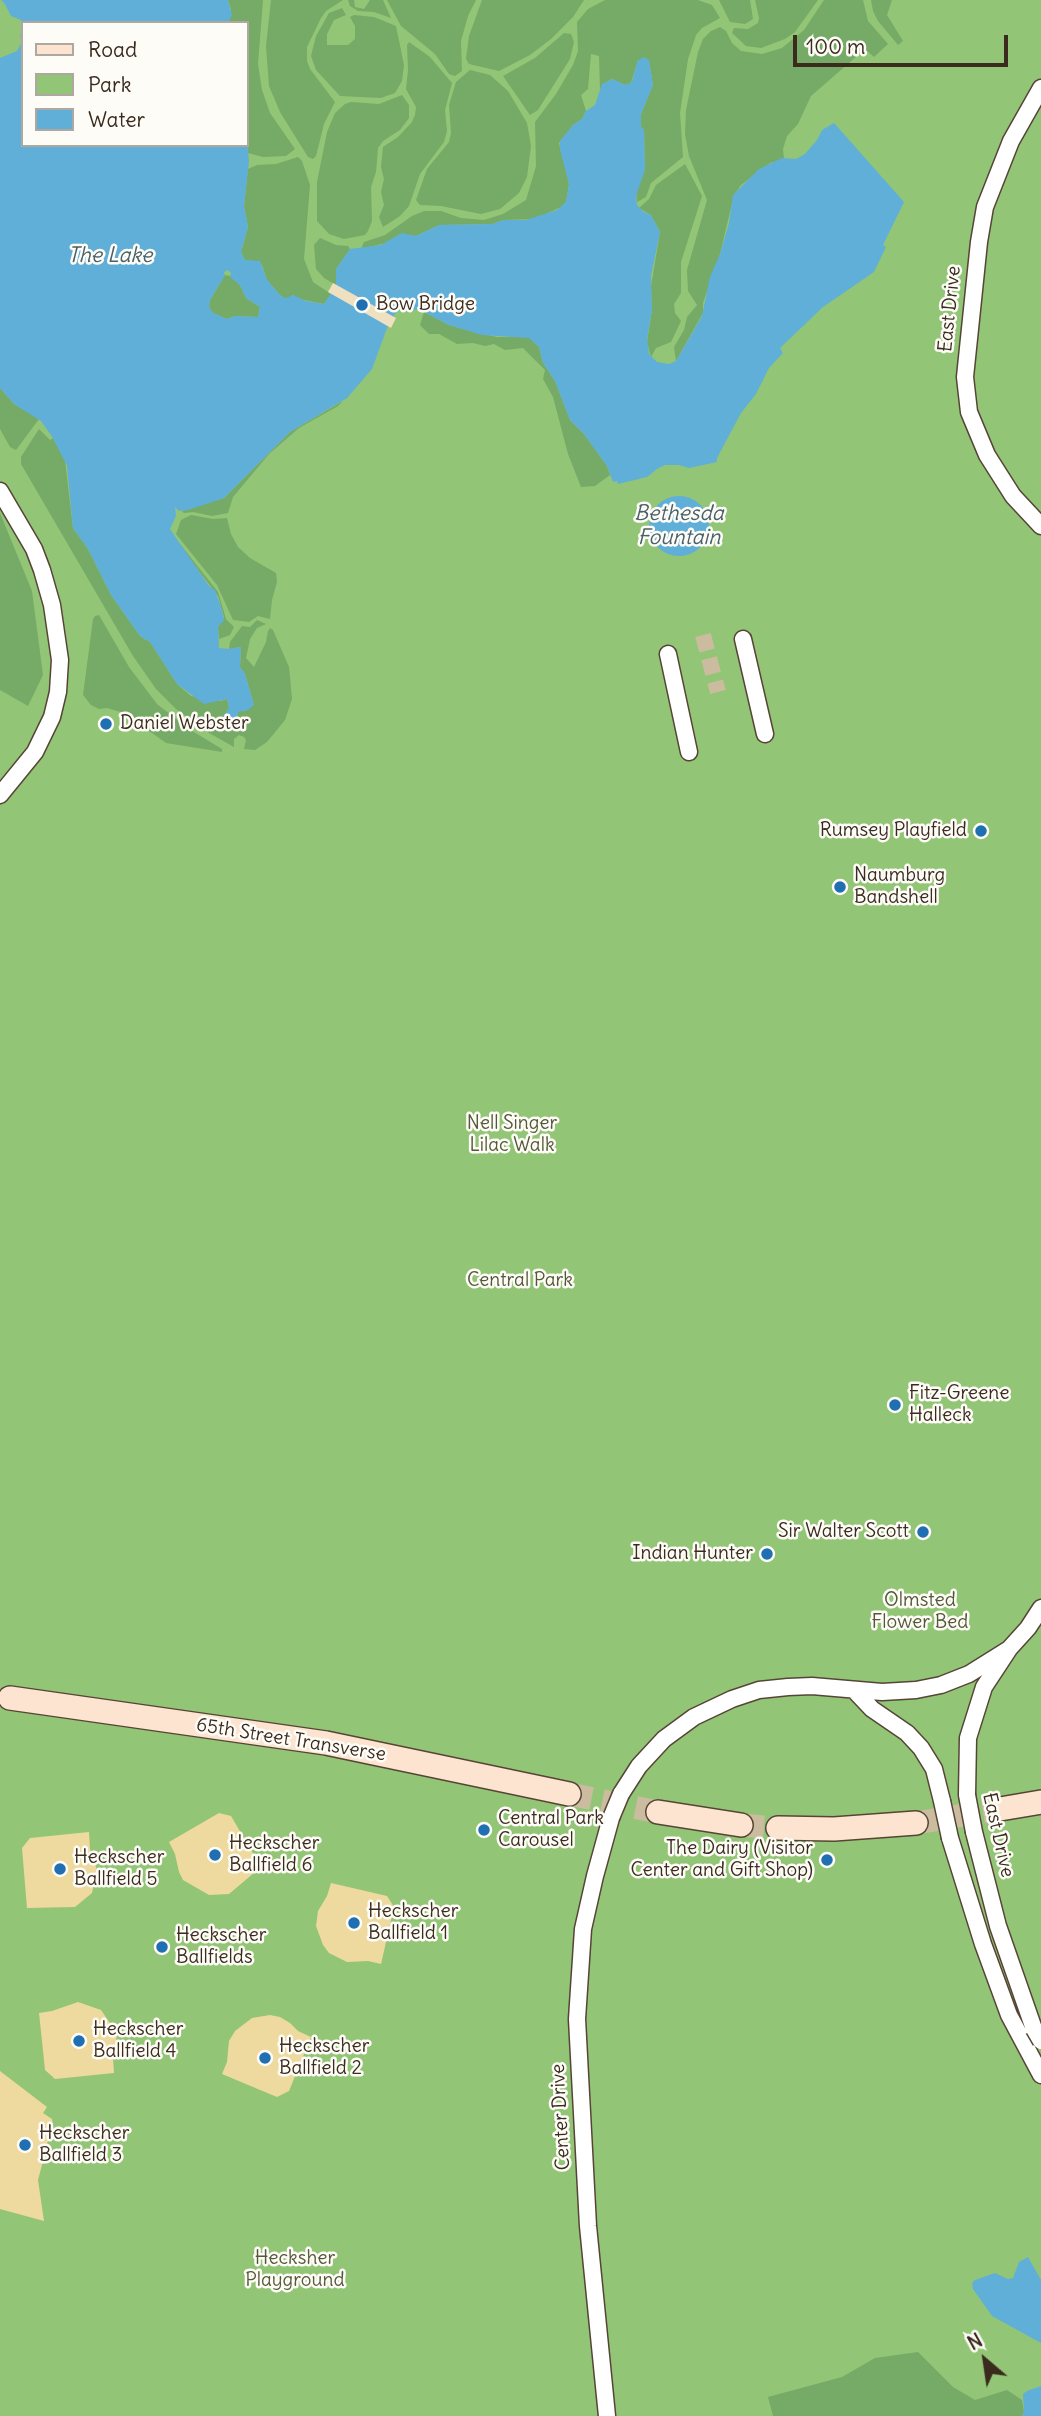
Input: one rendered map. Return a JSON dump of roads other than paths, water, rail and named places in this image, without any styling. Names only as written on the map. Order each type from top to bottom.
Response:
[{"type":"main road","name":"65th Street Transverse","points":[[10,1698],[326,1743],[569,1794]]},
{"type":"main road","points":[[1000,1809],[1041,1802]]},
{"type":"main road","points":[[658,1812],[741,1825]]},
{"type":"main road","points":[[778,1828],[834,1829],[916,1823]]},
{"type":"street","name":"East Drive","points":[[1041,88],[1020,121],[990,193],[979,242],[965,390],[973,424],[987,455],[1004,485],[1041,526]]},
{"type":"street","points":[[0,491],[34,550],[42,570],[52,605],[60,660],[58,692],[48,726],[35,752],[0,794]]},
{"type":"street","points":[[743,639],[765,734]]},
{"type":"street","points":[[668,654],[689,752]]},
{"type":"street","name":"East Drive","points":[[1037,2035],[998,1926],[967,1795],[968,1738],[984,1687],[1041,1608]]},
{"type":"street","points":[[854,1690],[892,1692],[941,1685],[969,1674],[1009,1649]]},
{"type":"street","name":"Center Drive","points":[[607,2416],[587,2206],[577,2019],[580,1957],[588,1903],[611,1818],[621,1794],[639,1766],[664,1739],[694,1717],[746,1693],[773,1688],[812,1686],[854,1690]]},
{"type":"street","points":[[854,1690],[872,1709],[922,1748],[934,1769],[950,1838],[983,1944],[1019,2037],[1041,2075]]},
{"type":"water","points":[[1,0],[228,0],[232,15],[229,21],[21,21],[11,16]]},
{"type":"water","name":"The Lake","points":[[21,44],[21,147],[248,147],[249,161],[244,206],[248,227],[241,252],[245,260],[260,261],[267,280],[281,296],[286,298],[293,295],[306,301],[324,304],[336,285],[336,269],[350,249],[381,245],[402,233],[416,236],[439,225],[526,220],[557,210],[566,202],[569,184],[560,141],[573,125],[582,119],[586,111],[595,105],[602,84],[613,79],[625,85],[632,82],[637,62],[643,57],[649,60],[653,85],[641,114],[645,170],[636,196],[637,205],[651,215],[660,232],[651,276],[652,310],[647,339],[649,354],[657,362],[669,364],[676,361],[702,316],[710,277],[729,223],[733,195],[759,169],[782,158],[796,159],[805,154],[822,130],[834,123],[904,202],[883,245],[886,247],[874,272],[823,307],[780,348],[783,353],[769,368],[756,394],[741,413],[717,462],[689,468],[665,465],[647,477],[618,484],[617,481],[613,482],[607,466],[584,434],[570,420],[555,381],[543,363],[539,347],[529,338],[482,335],[449,325],[420,310],[405,309],[396,312],[372,369],[347,398],[290,432],[224,498],[188,510],[179,511],[175,507],[176,516],[170,529],[209,586],[215,590],[222,610],[224,620],[218,627],[219,648],[241,647],[240,667],[245,674],[254,705],[248,710],[238,712],[237,720],[232,725],[222,718],[229,708],[227,699],[204,704],[177,684],[150,642],[140,636],[111,595],[88,549],[73,528],[67,466],[53,438],[41,421],[14,404],[0,388],[0,58],[17,51]],"holes":[[[228,270],[230,277],[240,285],[246,298],[260,307],[258,317],[235,316],[227,319],[213,313],[209,307],[210,300],[225,275],[224,272]]]},
{"type":"water","name":"Bethesda Fountain","points":[[673,496],[685,496],[704,509],[709,526],[707,538],[696,551],[685,556],[673,556],[654,543],[649,532],[649,520],[662,501]]},
{"type":"water","points":[[1028,2257],[1041,2280],[1041,2343],[992,2316],[973,2289],[972,2283],[995,2273],[1008,2279],[1013,2278],[1019,2262]]},
{"type":"water","points":[[1041,2386],[1041,2416],[1022,2416],[1023,2394]]},
{"type":"tunnel","points":[[703,635],[718,692]]},
{"type":"tunnel","points":[[569,1794],[658,1812]]},
{"type":"tunnel","points":[[916,1823],[1000,1809]]},
{"type":"tunnel","points":[[741,1825],[778,1828]]},
{"type":"place","name":"Bow Bridge","points":[[362,305]]},
{"type":"place","name":"Daniel Webster","points":[[106,724]]},
{"type":"place","name":"Rumsey Playfield","points":[[981,831]]},
{"type":"place","name":"Naumburg Bandshell","points":[[840,887]]},
{"type":"place","name":"Fitz-Greene Halleck","points":[[895,1405]]},
{"type":"place","name":"Sir Walter Scott","points":[[923,1532]]},
{"type":"place","name":"Indian Hunter","points":[[767,1554]]},
{"type":"place","name":"Central Park Carousel","points":[[484,1830]]},
{"type":"place","name":"Heckscher Ballfield 6","points":[[215,1855]]},
{"type":"place","name":"The Dairy (Visitor Center and Gift Shop)","points":[[827,1860]]},
{"type":"place","name":"Heckscher Ballfield 5","points":[[60,1869]]},
{"type":"place","name":"Heckscher Ballfield 1","points":[[354,1923]]},
{"type":"place","name":"Heckscher Ballfields","points":[[162,1947]]},
{"type":"place","name":"Heckscher Ballfield 4","points":[[79,2041]]},
{"type":"place","name":"Heckscher Ballfield 2","points":[[265,2058]]},
{"type":"place","name":"Heckscher Ballfield 3","points":[[25,2145]]},
{"type":"park label","name":"Nell Singer Lilac Walk","points":[[512,1135]]},
{"type":"park label","name":"Central Park","points":[[520,1281]]},
{"type":"park label","name":"Olmsted Flower Bed","points":[[920,1612]]},
{"type":"park label","name":"Hecksher Playground","points":[[295,2270]]}]
